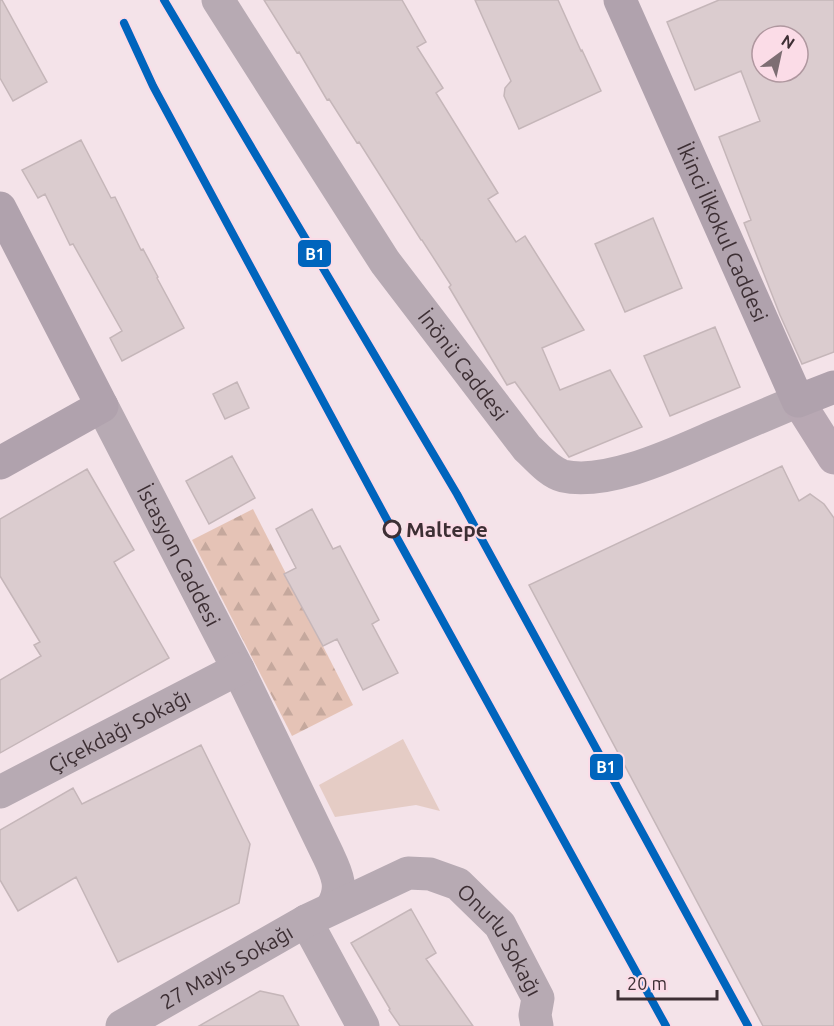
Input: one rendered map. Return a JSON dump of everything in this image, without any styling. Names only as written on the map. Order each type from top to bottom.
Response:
[{"type":"main road","name":"İkinci İlkokul Caddesi","points":[[620,0],[798,401]]},
{"type":"main road","name":"İstasyon Caddesi","points":[[0,208],[102,406]]},
{"type":"main road","name":"İnönü Caddesi","points":[[798,401],[834,387]]},
{"type":"main road","points":[[0,463],[102,406]]},
{"type":"street","name":"İnönü Caddesi","points":[[218,0],[385,262],[527,448],[544,465],[561,475],[577,478],[615,473],[666,457],[798,401]]},
{"type":"street","name":"İkinci İlkokul Caddesi","points":[[798,401],[834,458]]},
{"type":"street","name":"İstasyon Caddesi","points":[[102,406],[238,669],[336,872],[339,887],[338,898],[319,914]]},
{"type":"street","name":"Çiçekdağı Sokağı","points":[[0,792],[238,669]]},
{"type":"street","name":"Onurlu Sokağı","points":[[319,914],[408,873],[430,874],[458,884],[500,925],[538,998],[535,1015],[537,1026]]},
{"type":"street","name":"27 Mayıs Sokağı","points":[[122,1026],[319,914]]},
{"type":"street","points":[[319,914],[363,1026]]},
{"type":"green space","points":[[253,509],[353,705],[292,736],[192,540]]},
{"type":"shaded area","points":[[403,739],[440,811],[416,805],[335,817],[319,785]]},
{"type":"building","points":[[0,0],[47,82],[13,101],[0,78]]},
{"type":"building","points":[[264,0],[402,0],[426,42],[417,47],[443,88],[436,93],[498,193],[488,199],[516,242],[525,236],[584,330],[542,348],[560,390],[610,370],[642,427],[569,457],[515,382],[507,385],[449,287],[451,285],[359,142],[357,143],[329,99],[327,100],[299,52],[297,53]]},
{"type":"building","points":[[475,0],[558,0],[601,91],[519,129],[504,96],[505,88],[511,81]]},
{"type":"building","points":[[719,0],[834,0],[834,352],[802,364],[744,223],[751,220],[719,137],[760,121],[741,71],[695,90],[667,22]]},
{"type":"building","points":[[81,140],[111,198],[115,197],[184,328],[122,361],[110,338],[122,331],[73,244],[70,245],[45,194],[38,198],[22,170]]},
{"type":"building","points":[[653,218],[682,288],[625,312],[595,244]]},
{"type":"building","points":[[715,327],[740,387],[670,416],[644,356]]},
{"type":"building","points":[[237,382],[249,408],[225,419],[213,394]]},
{"type":"building","points":[[232,456],[255,498],[209,524],[186,481]]},
{"type":"building","points":[[782,466],[799,501],[810,494],[824,504],[834,518],[834,1026],[763,1026],[529,585]]},
{"type":"building","points":[[87,469],[134,550],[114,562],[169,658],[0,753],[0,680],[41,656],[34,645],[40,642],[0,576],[0,519]]},
{"type":"building","points":[[312,509],[333,549],[340,546],[379,620],[372,624],[398,673],[363,690],[337,639],[323,646],[284,574],[296,568],[276,529]]},
{"type":"building","points":[[201,745],[250,844],[239,903],[118,962],[76,877],[18,911],[0,880],[0,830],[73,788],[82,804]]},
{"type":"building","points":[[411,909],[436,953],[426,959],[473,1026],[400,1026],[351,943]]},
{"type":"building","points":[[260,991],[283,996],[299,1026],[199,1026]]},
{"type":"transit line","name":"B1","points":[[164,0],[457,494],[748,1026]]},
{"type":"transit line","name":"B1","points":[[124,23],[153,86],[392,529],[666,1026]]},
{"type":"place","name":"Maltepe","points":[[392,529]]}]
